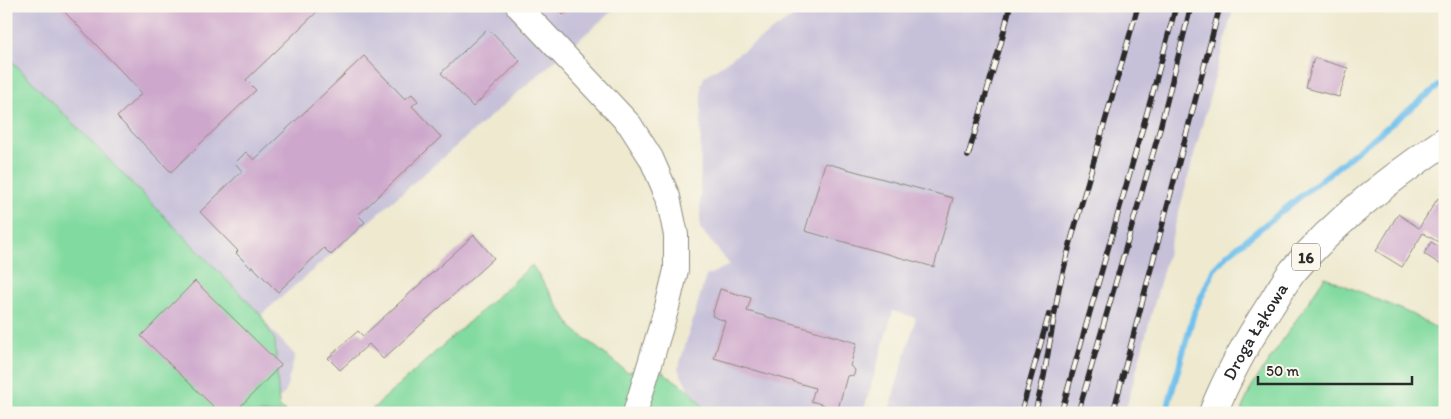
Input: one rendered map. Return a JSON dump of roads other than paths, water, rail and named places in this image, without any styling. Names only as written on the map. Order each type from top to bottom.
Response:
[{"type":"main road","name":"Droga Łąkowa","points":[[1213,413],[1224,384],[1262,317],[1292,272],[1340,222],[1396,175],[1445,141]]},
{"type":"street","points":[[518,6],[630,125],[652,158],[668,197],[676,235],[676,270],[667,307],[635,413]]},
{"type":"waterway","points":[[1166,413],[1194,313],[1214,269],[1227,255],[1445,81]]},
{"type":"railway","points":[[968,156],[1010,6]]},
{"type":"railway","points":[[1035,413],[1044,376],[1059,288],[1138,6]]},
{"type":"railway","points":[[1061,413],[1176,6]]},
{"type":"railway","points":[[1078,413],[1158,136],[1191,6]]},
{"type":"railway","points":[[1113,413],[1220,6]]},
{"type":"railway","points":[[1021,413],[1049,314]]}]
